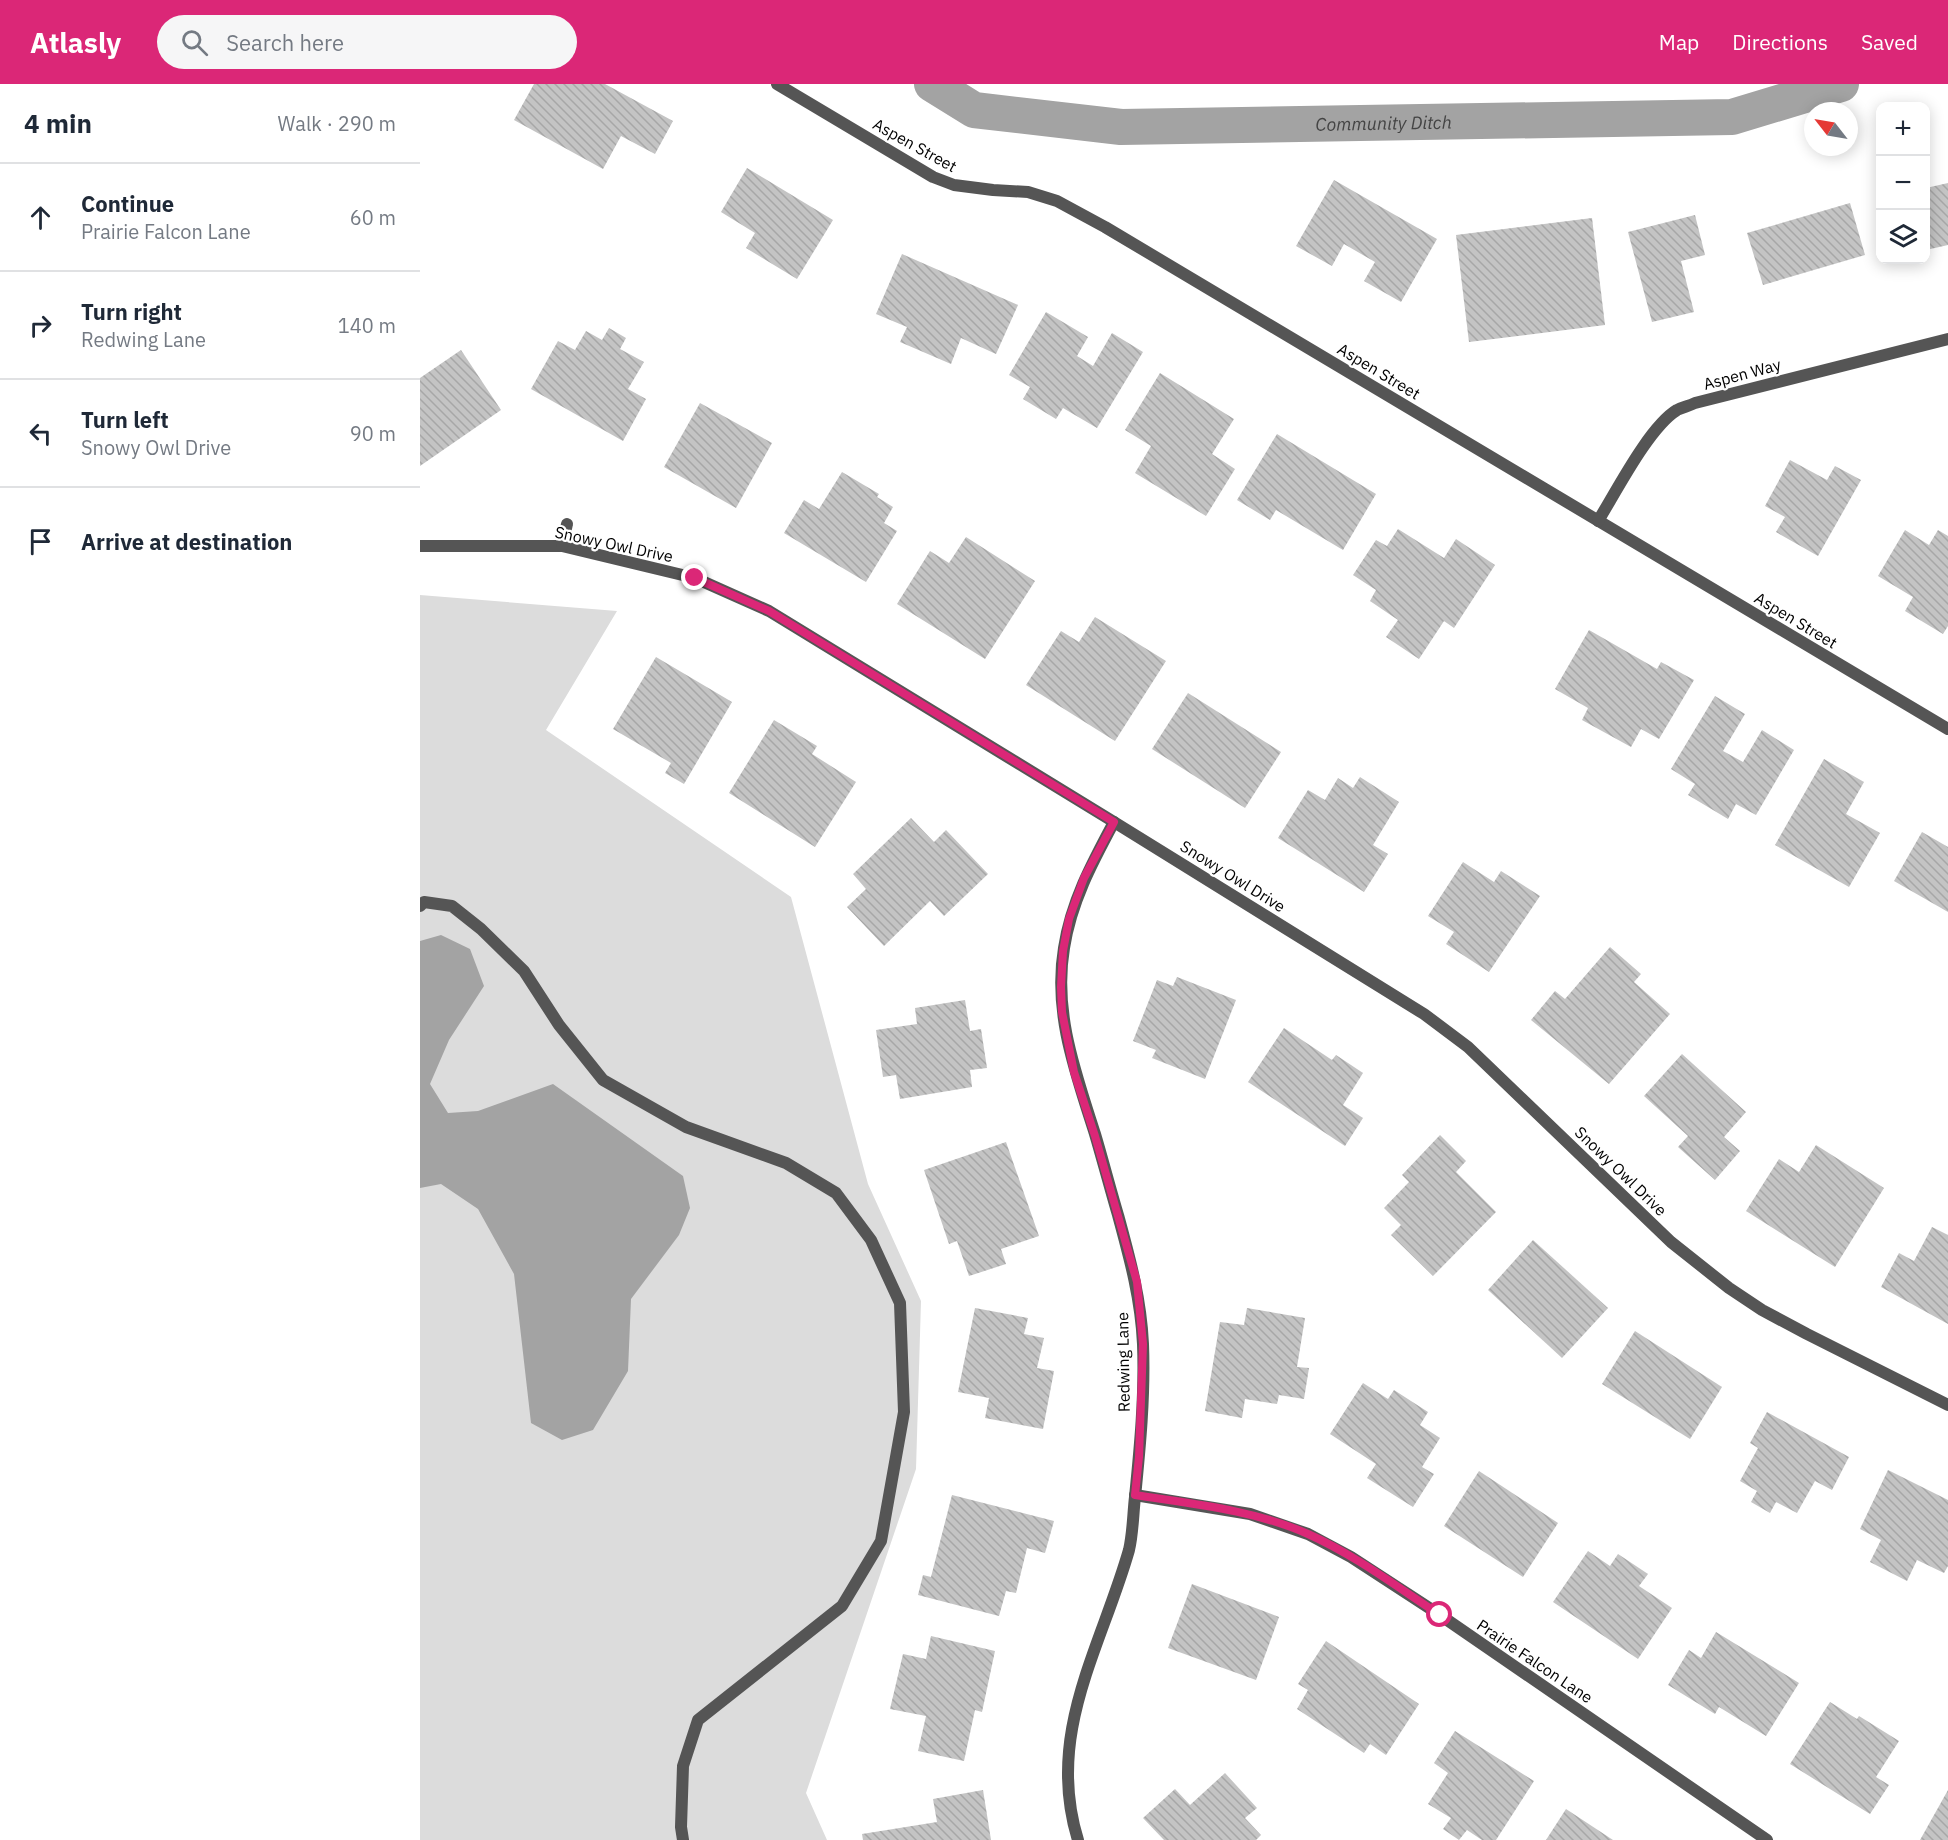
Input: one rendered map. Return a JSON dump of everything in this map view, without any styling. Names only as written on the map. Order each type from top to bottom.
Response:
[{"type":"street","name":"Aspen Street","points":[[777,84],[933,177],[954,185],[1028,192],[1057,201],[1105,227],[1948,729]]},
{"type":"street","name":"Aspen Way","points":[[1598,521],[1635,459],[1664,421],[1677,410],[1706,400],[1948,339]]},
{"type":"street","points":[[562,546],[567,525]]},
{"type":"street","name":"Snowy Owl Drive","points":[[420,546],[562,546],[695,578],[769,611],[1424,1014],[1460,1041],[1671,1242],[1729,1288],[1762,1310],[1948,1405]]},
{"type":"street","name":"Redwing Lane","points":[[1078,1840],[1068,1801],[1067,1763],[1074,1714],[1129,1547],[1139,1457],[1143,1344],[1137,1282],[1074,1072],[1062,1012],[1063,951],[1069,919],[1084,878],[1114,822]]},
{"type":"street","points":[[420,906],[424,902],[452,906],[481,929],[525,971],[559,1024],[603,1080],[686,1126],[786,1163],[836,1193],[871,1240],[900,1303],[904,1412],[881,1541],[842,1606],[698,1720],[682,1766],[681,1827],[683,1840]]},
{"type":"street","name":"Prairie Falcon Lane","points":[[1135,1495],[1250,1514],[1308,1534],[1351,1557],[1440,1615],[1767,1840]]},
{"type":"shaded area","points":[[420,595],[617,611],[546,730],[791,897],[868,1184],[921,1301],[916,1469],[806,1793],[827,1840],[420,1840]]},
{"type":"shaded area","points":[[441,935],[470,949],[484,986],[449,1040],[430,1084],[448,1113],[478,1111],[553,1084],[683,1176],[690,1208],[679,1235],[631,1299],[628,1371],[593,1430],[562,1440],[531,1423],[514,1274],[478,1209],[441,1184],[420,1188],[420,941]]},
{"type":"building","points":[[534,84],[605,84],[673,121],[655,154],[621,136],[603,169],[514,120]]},
{"type":"building","points":[[747,168],[833,220],[797,279],[746,248],[755,233],[721,212]]},
{"type":"building","points":[[1334,180],[1437,239],[1401,302],[1364,281],[1375,262],[1344,244],[1332,266],[1296,246]]},
{"type":"building","points":[[1948,183],[1948,245],[1930,249],[1930,210],[1930,187]]},
{"type":"building","points":[[1850,203],[1865,255],[1763,285],[1747,233]]},
{"type":"building","points":[[1695,215],[1705,255],[1681,261],[1694,312],[1652,322],[1628,232]]},
{"type":"building","points":[[1592,218],[1605,325],[1469,342],[1456,235]]},
{"type":"building","points":[[902,254],[1018,305],[996,354],[961,338],[951,364],[900,342],[907,327],[876,314]]},
{"type":"building","points":[[1046,312],[1088,337],[1077,356],[1093,366],[1112,333],[1143,352],[1097,428],[1063,408],[1056,419],[1023,399],[1030,387],[1009,375]]},
{"type":"building","points":[[609,328],[626,338],[620,349],[644,362],[628,389],[646,399],[623,441],[531,389],[558,341],[575,350],[586,331],[602,340]]},
{"type":"building","points":[[461,350],[501,410],[420,466],[420,378]]},
{"type":"building","points":[[1160,373],[1234,419],[1212,454],[1235,469],[1206,516],[1135,473],[1151,446],[1125,430]]},
{"type":"building","points":[[700,403],[772,443],[736,508],[664,467]]},
{"type":"building","points":[[1277,434],[1376,494],[1343,550],[1276,510],[1270,520],[1237,500]]},
{"type":"building","points":[[1790,460],[1827,480],[1835,466],[1861,480],[1818,556],[1776,532],[1785,517],[1765,506]]},
{"type":"building","points":[[842,472],[879,494],[877,497],[893,507],[884,523],[897,531],[866,582],[784,533],[804,500],[819,509]]},
{"type":"building","points":[[1398,529],[1444,558],[1456,539],[1495,565],[1454,628],[1444,621],[1419,659],[1386,637],[1398,620],[1370,601],[1376,590],[1353,575],[1376,540],[1387,546]]},
{"type":"building","points":[[1905,530],[1929,545],[1938,530],[1948,536],[1948,626],[1943,634],[1905,611],[1913,597],[1878,576]]},
{"type":"building","points":[[966,537],[1035,581],[985,659],[897,604],[930,551],[949,563]]},
{"type":"building","points":[[1095,617],[1166,661],[1115,741],[1026,685],[1061,631],[1079,642]]},
{"type":"building","points":[[1589,630],[1657,669],[1661,662],[1694,680],[1659,739],[1641,729],[1631,747],[1582,720],[1588,708],[1555,689]]},
{"type":"building","points":[[656,657],[732,702],[684,784],[665,773],[671,763],[613,729]]},
{"type":"building","points":[[1188,693],[1281,752],[1245,808],[1152,749]]},
{"type":"building","points":[[1715,696],[1745,714],[1723,751],[1743,762],[1762,730],[1794,750],[1756,815],[1736,804],[1728,819],[1688,795],[1695,784],[1671,769]]},
{"type":"building","points":[[774,720],[817,746],[812,754],[856,782],[815,847],[729,793]]},
{"type":"building","points":[[1824,759],[1864,782],[1846,814],[1880,833],[1849,887],[1775,845]]},
{"type":"building","points":[[1360,777],[1399,802],[1373,845],[1388,854],[1364,892],[1278,838],[1308,790],[1325,800],[1338,778],[1353,788]]},
{"type":"building","points":[[911,818],[934,842],[946,830],[988,874],[944,916],[930,901],[884,946],[847,907],[866,889],[853,874]]},
{"type":"building","points":[[1922,832],[1948,847],[1948,912],[1894,881]]},
{"type":"building","points":[[1463,862],[1494,882],[1501,871],[1540,896],[1489,972],[1446,944],[1454,932],[1428,916]]},
{"type":"building","points":[[1610,947],[1641,974],[1634,982],[1670,1014],[1609,1084],[1531,1020],[1555,991],[1565,999]]},
{"type":"building","points":[[1177,977],[1236,1000],[1205,1079],[1152,1058],[1156,1050],[1133,1041],[1157,980],[1173,986]]},
{"type":"building","points":[[965,1000],[970,1031],[981,1029],[987,1068],[970,1070],[972,1087],[900,1099],[896,1075],[883,1077],[876,1030],[917,1024],[915,1008]]},
{"type":"building","points":[[1284,1028],[1332,1060],[1336,1055],[1363,1073],[1343,1105],[1363,1118],[1345,1146],[1248,1082]]},
{"type":"building","points":[[1682,1054],[1746,1112],[1724,1137],[1740,1151],[1715,1180],[1678,1147],[1688,1136],[1644,1096]]},
{"type":"building","points":[[1440,1135],[1466,1161],[1456,1172],[1496,1212],[1433,1276],[1391,1235],[1401,1225],[1384,1208],[1409,1182],[1402,1175]]},
{"type":"building","points":[[1006,1142],[1039,1236],[1001,1249],[1006,1264],[969,1276],[957,1241],[949,1244],[924,1170]]},
{"type":"building","points":[[1816,1145],[1884,1188],[1835,1267],[1746,1211],[1779,1159],[1799,1172]]},
{"type":"building","points":[[1932,1227],[1948,1235],[1948,1324],[1881,1287],[1899,1253],[1914,1261]]},
{"type":"building","points":[[1533,1240],[1608,1308],[1562,1358],[1488,1290]]},
{"type":"building","points":[[975,1308],[1028,1318],[1024,1334],[1044,1338],[1037,1368],[1054,1371],[1043,1429],[985,1418],[989,1398],[958,1392]]},
{"type":"building","points":[[1247,1308],[1305,1318],[1297,1367],[1309,1368],[1304,1399],[1279,1395],[1277,1404],[1245,1399],[1242,1418],[1205,1411],[1220,1322],[1244,1325]]},
{"type":"building","points":[[1635,1331],[1722,1387],[1690,1439],[1602,1384]]},
{"type":"building","points":[[1363,1383],[1388,1399],[1394,1390],[1428,1412],[1420,1425],[1440,1438],[1422,1467],[1434,1474],[1413,1507],[1367,1478],[1376,1464],[1330,1434]]},
{"type":"building","points":[[1767,1412],[1849,1457],[1832,1490],[1815,1481],[1797,1513],[1776,1502],[1770,1513],[1751,1502],[1757,1491],[1740,1481],[1758,1448],[1750,1443]]},
{"type":"building","points":[[1888,1470],[1948,1500],[1948,1566],[1944,1573],[1917,1560],[1907,1581],[1870,1562],[1881,1540],[1860,1529]]},
{"type":"building","points":[[1479,1471],[1558,1523],[1523,1577],[1444,1526]]},
{"type":"building","points":[[952,1495],[1054,1521],[1045,1553],[1027,1548],[1016,1593],[1006,1591],[999,1616],[918,1595],[923,1575],[931,1577]]},
{"type":"building","points":[[1588,1551],[1610,1566],[1618,1554],[1648,1574],[1639,1586],[1672,1608],[1638,1659],[1553,1602]]},
{"type":"building","points":[[1192,1584],[1279,1617],[1256,1680],[1168,1648]]},
{"type":"building","points":[[1716,1632],[1799,1683],[1766,1736],[1719,1707],[1715,1714],[1668,1685],[1689,1650],[1701,1658]]},
{"type":"building","points":[[931,1636],[995,1651],[982,1712],[975,1710],[964,1761],[918,1751],[926,1716],[890,1709],[903,1654],[926,1659]]},
{"type":"building","points":[[1326,1641],[1419,1704],[1386,1755],[1370,1744],[1364,1753],[1297,1709],[1308,1690],[1298,1684]]},
{"type":"building","points":[[1830,1702],[1857,1719],[1859,1716],[1899,1741],[1876,1777],[1889,1785],[1870,1814],[1790,1764]]},
{"type":"building","points":[[1455,1731],[1534,1781],[1496,1840],[1482,1840],[1467,1830],[1459,1840],[1443,1829],[1451,1818],[1428,1804],[1448,1773],[1434,1763]]},
{"type":"building","points":[[1225,1773],[1257,1808],[1245,1818],[1261,1835],[1256,1840],[1164,1840],[1143,1818],[1175,1789],[1190,1805]]},
{"type":"building","points":[[983,1790],[991,1840],[863,1840],[862,1834],[937,1822],[933,1799]]},
{"type":"building","points":[[1948,1790],[1948,1840],[1920,1840]]},
{"type":"building","points":[[1566,1809],[1613,1840],[1546,1840]]},
{"type":"waterway","name":"Community Ditch","points":[[932,84],[974,110],[1121,127],[1732,117],[1841,84]]},
{"type":"route","points":[[695,578],[769,611],[1114,822],[1084,878],[1069,919],[1063,951],[1061,987],[1062,1012],[1074,1072],[1137,1282],[1143,1344],[1139,1457],[1135,1495],[1250,1514],[1308,1534],[1351,1557],[1440,1615]]}]
